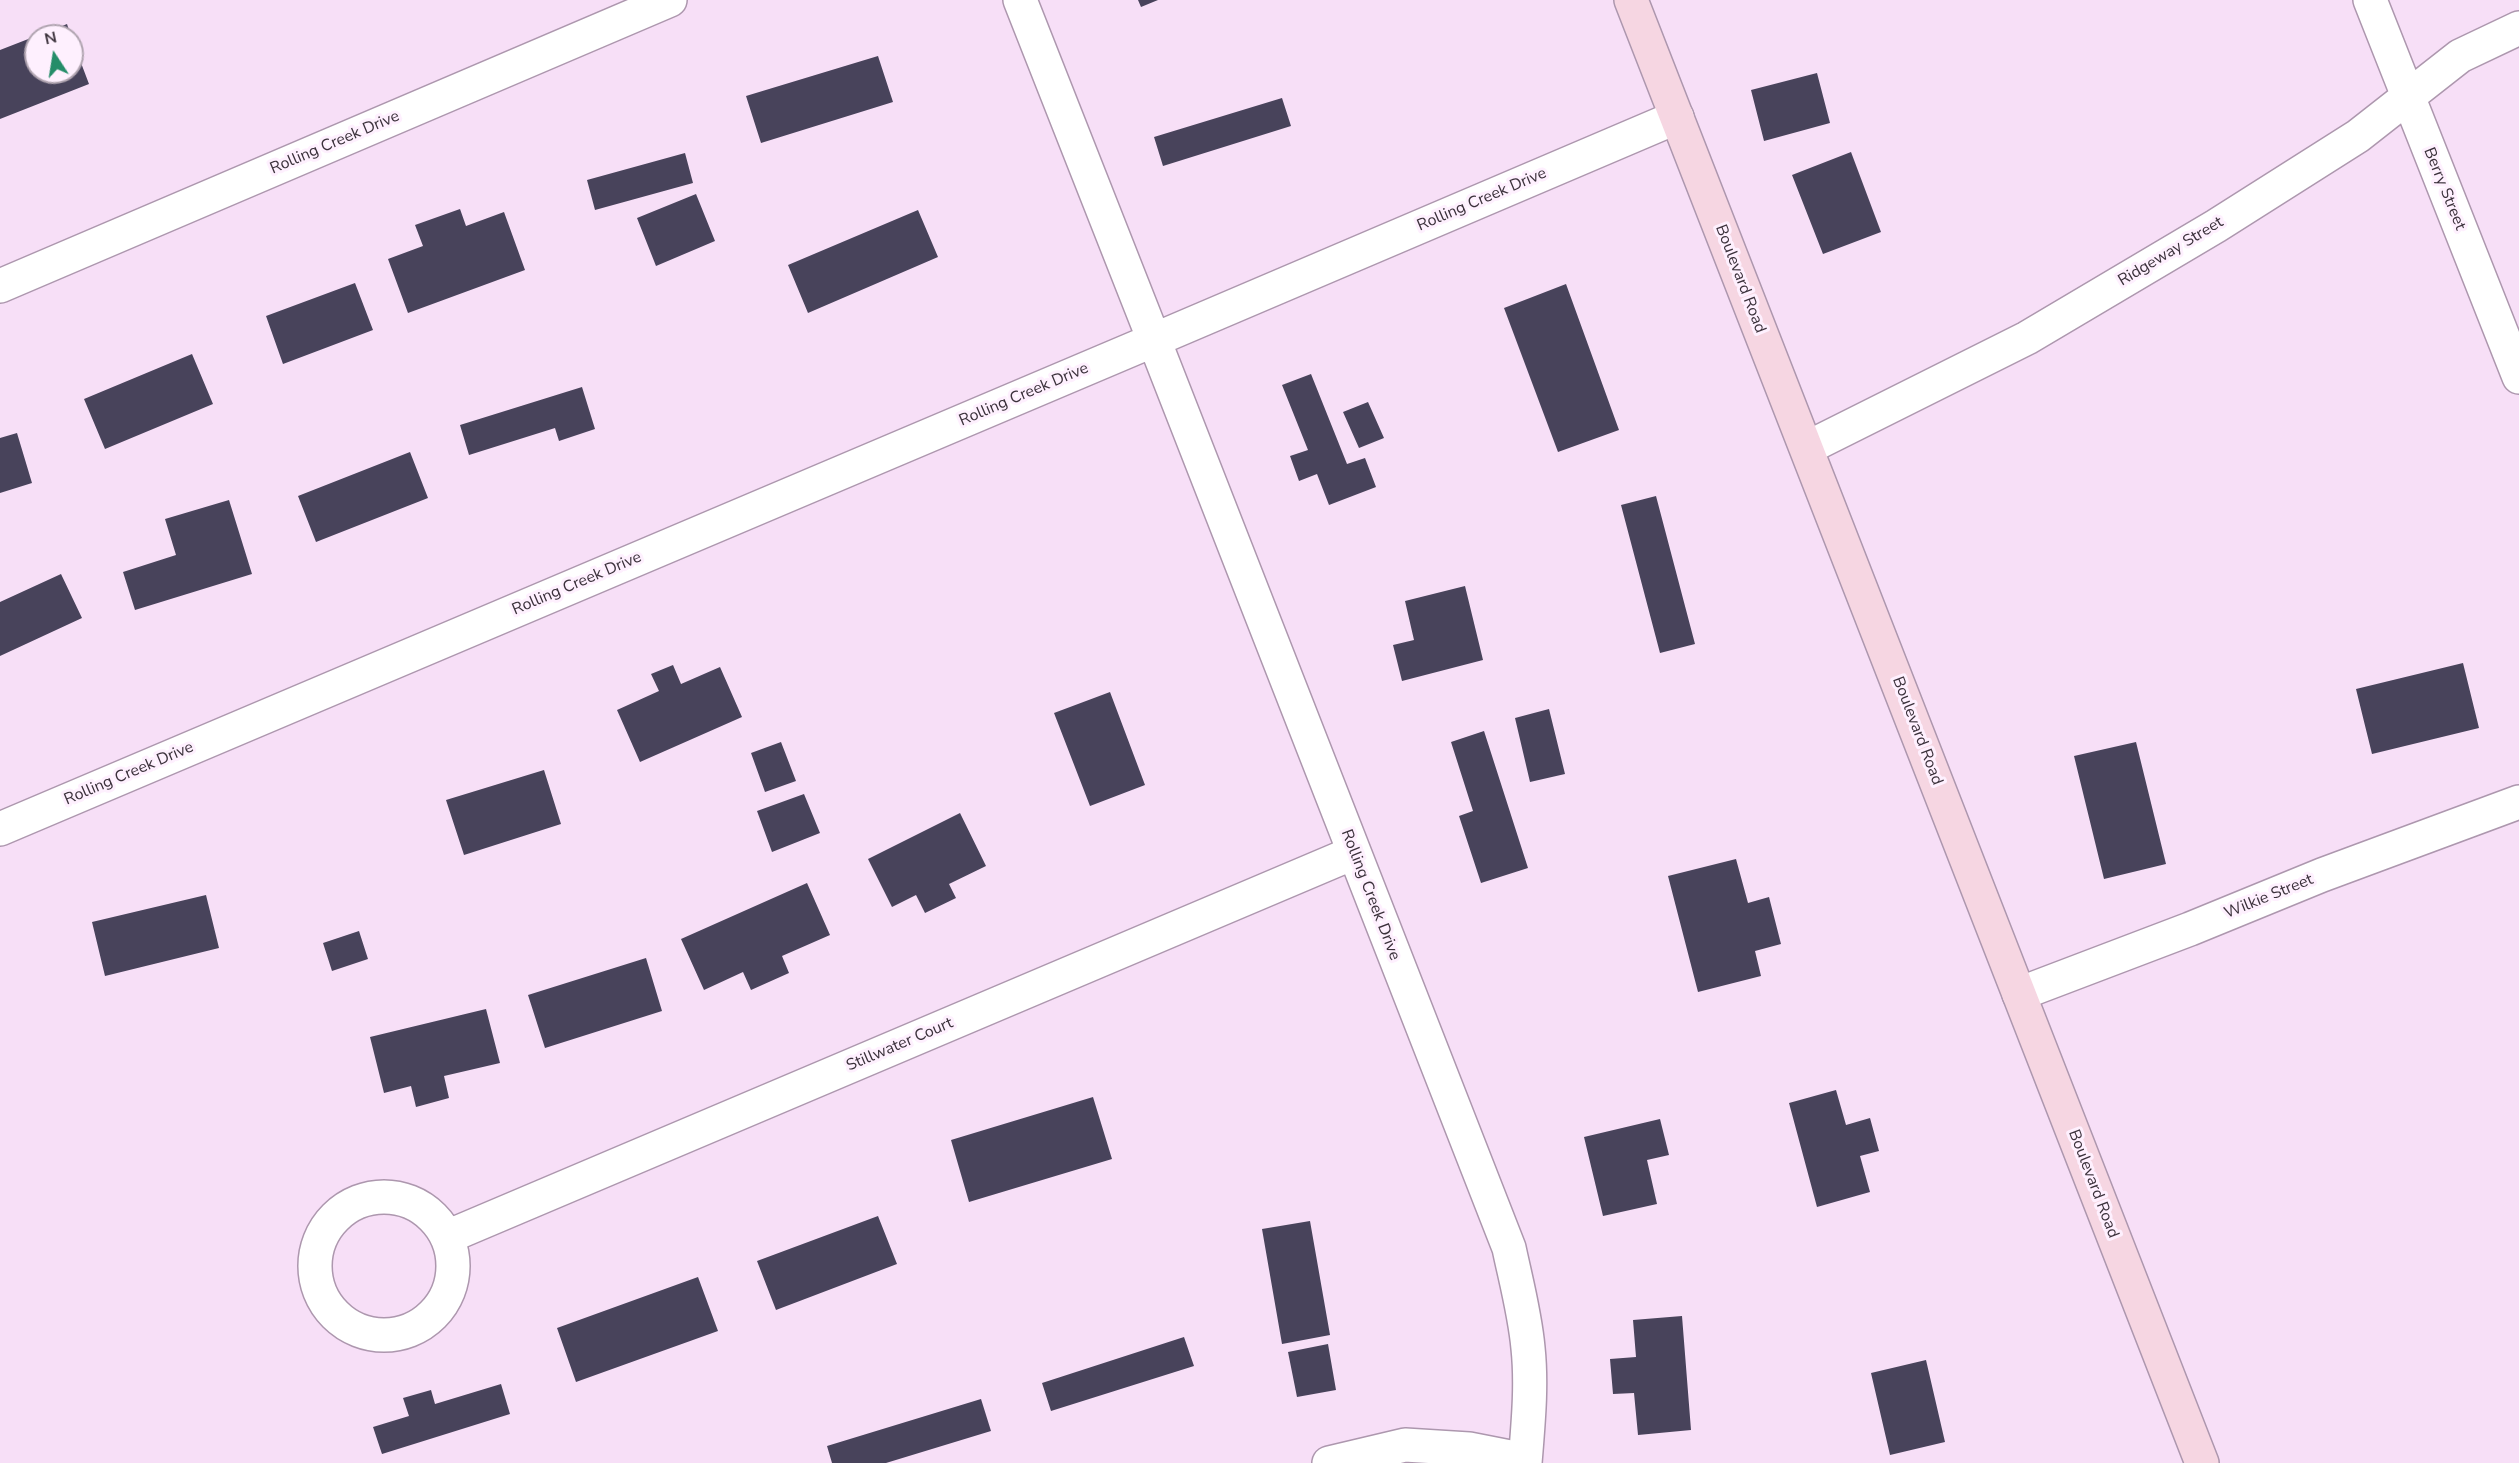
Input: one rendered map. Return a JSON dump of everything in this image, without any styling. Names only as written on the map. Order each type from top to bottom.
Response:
[{"type":"street","name":"Rolling Creek Drive","points":[[0,286],[670,0]]},
{"type":"street","name":"Rolling Creek Drive","points":[[1020,0],[1509,1248],[1529,1349],[1530,1400],[1525,1461]]},
{"type":"street","name":"Boulevard Road","points":[[1631,0],[2202,1463]]},
{"type":"street","name":"Berry Street","points":[[2370,0],[2519,377]]},
{"type":"street","name":"Ridgeway Street","points":[[1807,448],[2027,338],[2216,226],[2358,136],[2460,56],[2519,28]]},
{"type":"street","name":"Rolling Creek Drive","points":[[0,829],[1677,117]]},
{"type":"street","name":"Wilkie Street","points":[[2019,994],[2190,929],[2322,875],[2519,802]]},
{"type":"street","name":"Stillwater Court","points":[[447,1238],[1353,853]]},
{"type":"street","points":[[375,1197],[397,1198],[417,1206],[435,1219],[447,1238],[452,1269],[444,1300],[430,1317],[412,1329],[392,1335],[370,1334],[350,1327],[333,1313],[321,1295],[315,1274],[316,1252],[323,1232],[337,1215],[355,1203],[375,1197]]},
{"type":"street","points":[[1329,1463],[1405,1445],[1469,1449],[1525,1461]]},
{"type":"building","points":[[1138,0],[1158,0],[1141,7]]},
{"type":"building","points":[[24,41],[24,84],[84,84],[84,71],[89,84],[0,119],[0,50]]},
{"type":"building","points":[[878,56],[893,102],[761,143],[746,96]]},
{"type":"building","points":[[1817,73],[1830,123],[1764,141],[1751,90]]},
{"type":"building","points":[[1282,98],[1291,126],[1163,166],[1154,137]]},
{"type":"building","points":[[1851,152],[1881,232],[1823,254],[1792,175]]},
{"type":"building","points":[[685,153],[693,183],[595,210],[587,180]]},
{"type":"building","points":[[696,194],[715,241],[656,266],[637,218]]},
{"type":"building","points":[[460,209],[466,226],[504,212],[525,270],[408,313],[388,259],[423,246],[415,225]]},
{"type":"building","points":[[918,210],[938,257],[808,313],[788,265]]},
{"type":"building","points":[[355,283],[373,330],[283,364],[266,316]]},
{"type":"building","points":[[1566,284],[1619,430],[1558,452],[1504,308]]},
{"type":"building","points":[[192,354],[213,404],[105,449],[84,399]]},
{"type":"building","points":[[1311,374],[1347,464],[1365,458],[1376,487],[1329,505],[1317,474],[1299,481],[1290,456],[1308,450],[1282,385]]},
{"type":"building","points":[[582,387],[595,429],[559,441],[555,428],[469,455],[460,425]]},
{"type":"building","points":[[1368,402],[1384,438],[1359,448],[1343,412]]},
{"type":"building","points":[[17,433],[32,483],[0,493],[0,438]]},
{"type":"building","points":[[410,452],[428,498],[316,542],[298,496]]},
{"type":"building","points":[[1656,496],[1695,644],[1660,653],[1621,505]]},
{"type":"building","points":[[229,500],[252,574],[135,610],[123,572],[176,555],[165,519]]},
{"type":"building","points":[[61,574],[82,618],[0,656],[0,602]]},
{"type":"building","points":[[1465,586],[1483,660],[1402,681],[1393,645],[1414,640],[1405,601]]},
{"type":"building","points":[[2463,663],[2479,728],[2372,754],[2356,689]]},
{"type":"building","points":[[673,665],[681,684],[720,667],[742,717],[640,762],[617,710],[659,691],[651,674]]},
{"type":"building","points":[[1110,692],[1145,785],[1090,806],[1054,713]]},
{"type":"building","points":[[1549,709],[1565,774],[1530,782],[1515,718]]},
{"type":"building","points":[[1484,731],[1528,868],[1481,883],[1459,816],[1473,811],[1451,742]]},
{"type":"building","points":[[781,742],[796,781],[765,792],[751,753]]},
{"type":"building","points":[[2136,742],[2166,864],[2104,879],[2074,756]]},
{"type":"building","points":[[544,770],[561,824],[464,855],[446,800]]},
{"type":"building","points":[[804,794],[820,833],[772,852],[757,811]]},
{"type":"building","points":[[960,813],[986,866],[949,884],[956,898],[925,913],[916,895],[892,907],[868,859]]},
{"type":"building","points":[[1736,859],[1748,903],[1769,897],[1781,944],[1755,951],[1761,976],[1698,992],[1668,876]]},
{"type":"building","points":[[807,883],[830,935],[782,956],[789,973],[751,990],[743,972],[704,990],[681,939]]},
{"type":"building","points":[[206,895],[219,948],[105,976],[92,922]]},
{"type":"building","points":[[359,931],[368,959],[332,971],[323,943]]},
{"type":"building","points":[[646,958],[662,1011],[545,1048],[528,995]]},
{"type":"building","points":[[486,1009],[500,1063],[444,1076],[449,1098],[416,1107],[411,1086],[384,1093],[370,1037]]},
{"type":"building","points":[[1836,1090],[1846,1125],[1870,1118],[1879,1151],[1860,1156],[1870,1192],[1817,1207],[1789,1103]]},
{"type":"building","points":[[1093,1097],[1112,1159],[969,1202],[951,1140]]},
{"type":"building","points":[[1660,1119],[1669,1155],[1647,1160],[1657,1204],[1603,1216],[1584,1137]]},
{"type":"building","points":[[878,1216],[897,1264],[776,1310],[757,1261]]},
{"type":"building","points":[[1310,1221],[1330,1335],[1282,1344],[1262,1229]]},
{"type":"building","points":[[698,1277],[718,1331],[576,1382],[557,1328]]},
{"type":"building","points":[[1682,1316],[1691,1430],[1638,1435],[1634,1393],[1613,1394],[1610,1359],[1636,1357],[1633,1320]]},
{"type":"building","points":[[1184,1337],[1194,1366],[1051,1411],[1042,1383]]},
{"type":"building","points":[[1328,1344],[1336,1390],[1297,1397],[1288,1352]]},
{"type":"building","points":[[1926,1360],[1945,1442],[1890,1455],[1871,1373]]},
{"type":"building","points":[[501,1384],[510,1414],[382,1454],[373,1427],[409,1416],[403,1398],[431,1390],[435,1404]]},
{"type":"building","points":[[981,1399],[991,1431],[886,1463],[832,1463],[827,1446]]}]
